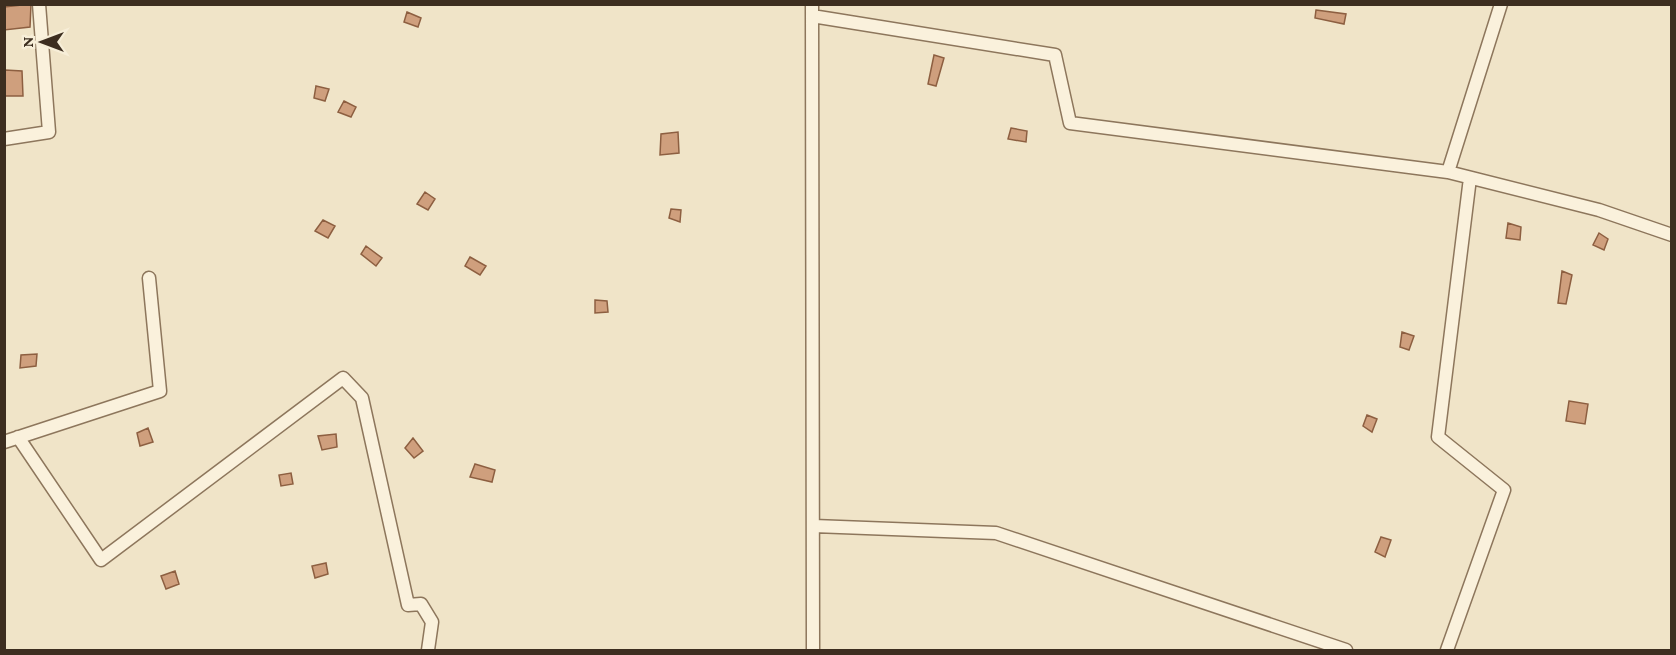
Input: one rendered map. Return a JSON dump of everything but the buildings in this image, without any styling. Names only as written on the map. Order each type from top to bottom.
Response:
[{"type":"street","points":[[4,139],[49,132],[39,4]]},
{"type":"street","points":[[1448,172],[1501,4]]},
{"type":"street","points":[[813,651],[812,10],[1055,55],[1070,123],[1448,172],[1599,210],[1671,235]]},
{"type":"street","points":[[1447,651],[1504,490],[1438,437],[1470,178]]},
{"type":"street","points":[[4,442],[160,391],[149,278]]},
{"type":"street","points":[[18,437],[101,560],[343,378],[362,398],[408,605],[421,604],[432,622],[428,651]]},
{"type":"street","points":[[814,526],[996,533],[1346,651]]}]
